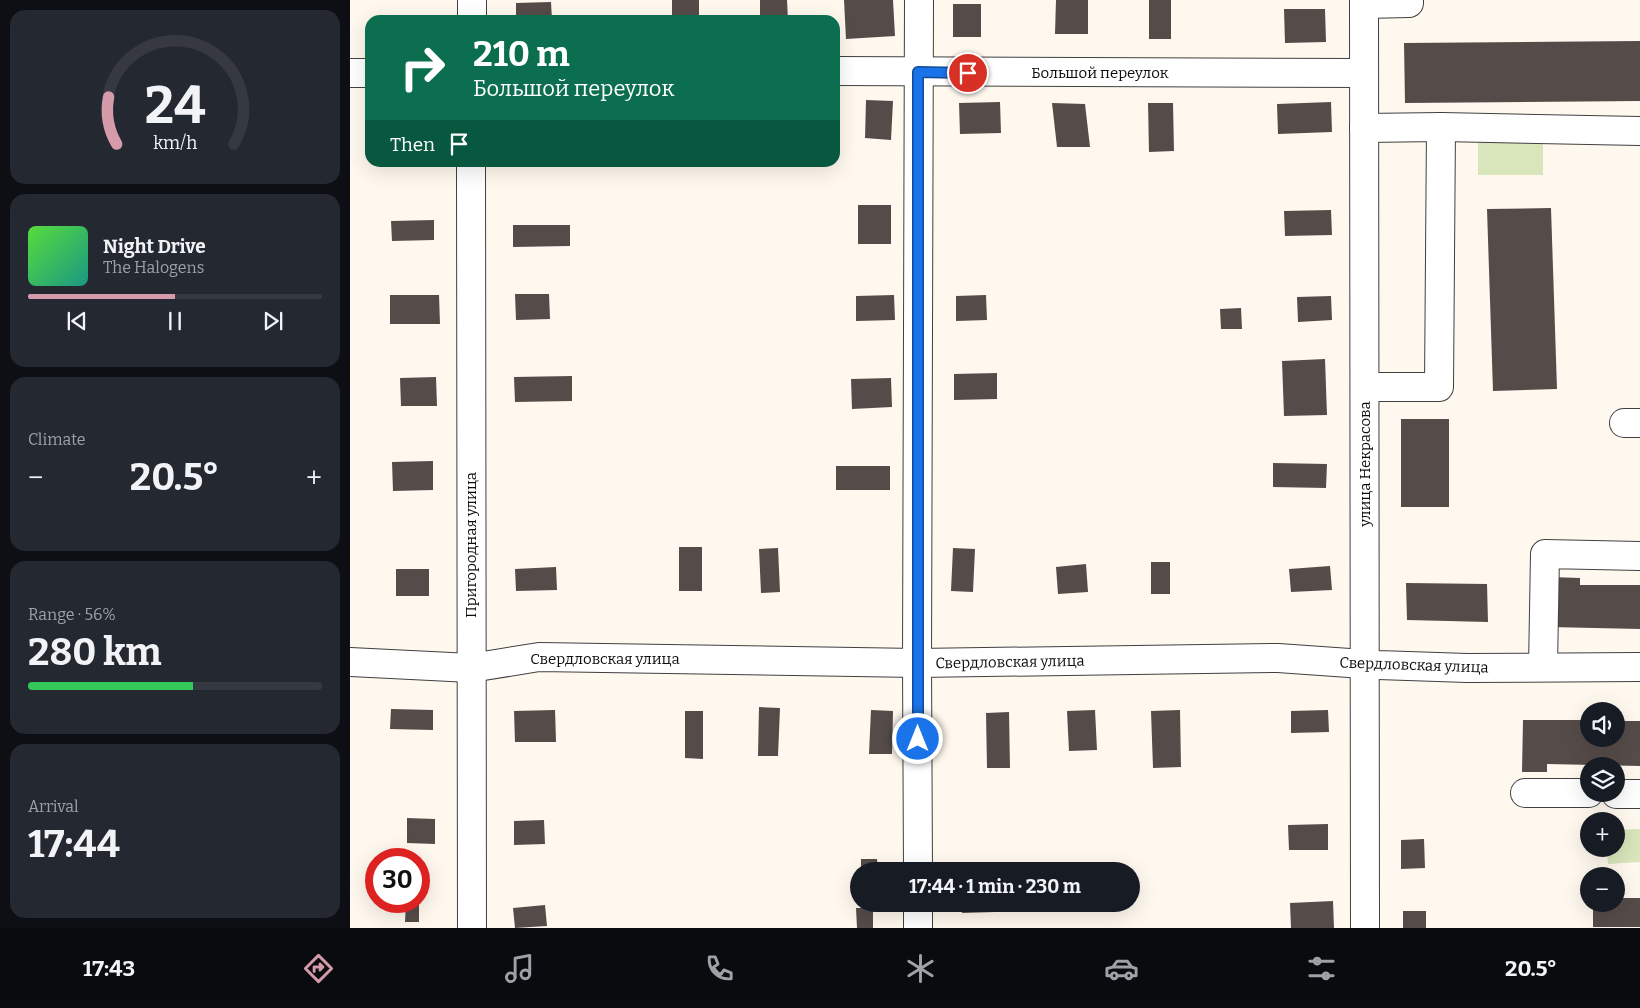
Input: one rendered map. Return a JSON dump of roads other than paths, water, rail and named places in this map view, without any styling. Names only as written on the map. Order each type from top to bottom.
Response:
[{"type":"street","points":[[472,0],[472,15]]},
{"type":"street","points":[[918,862],[919,0]]},
{"type":"street","points":[[1364,2],[1409,2],[1409,0]]},
{"type":"street","name":"улица Некрасова","points":[[1364,2],[1365,928]]},
{"type":"street","name":"Большой переулок","points":[[840,71],[1364,74]]},
{"type":"street","points":[[350,73],[365,73]]},
{"type":"street","points":[[1365,387],[1439,387],[1441,127]]},
{"type":"street","points":[[1364,128],[1441,127],[1640,131]]},
{"type":"street","name":"Пригородная улица","points":[[471,167],[472,928]]},
{"type":"street","points":[[1543,668],[1545,554],[1640,556]]},
{"type":"street","name":"Свердловская улица","points":[[350,662],[471,668],[539,657],[917,663],[1278,658],[1467,668],[1640,667]]},
{"type":"street","points":[[1525,793],[1580,793]]},
{"type":"street","points":[[1625,794],[1640,794]]},
{"type":"street","points":[[918,912],[918,928]]}]
